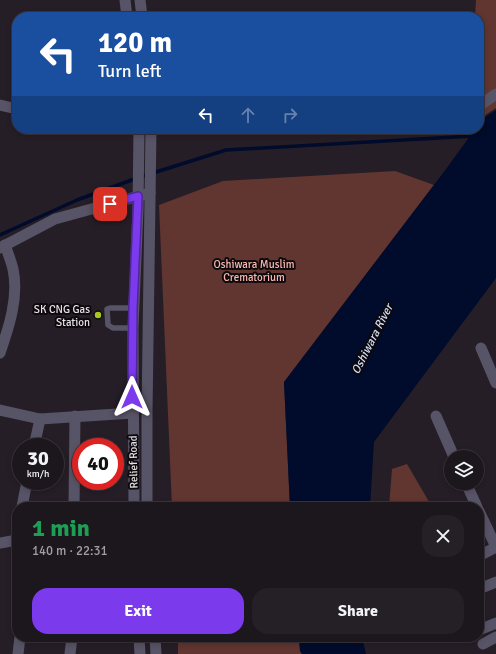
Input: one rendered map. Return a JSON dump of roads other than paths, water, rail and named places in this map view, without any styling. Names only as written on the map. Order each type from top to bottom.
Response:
[{"type":"street","points":[[125,0],[126,12]]},
{"type":"street","points":[[140,0],[141,12]]},
{"type":"street","points":[[484,102],[496,94]]},
{"type":"street","points":[[0,105],[12,108]]},
{"type":"street","name":"Relief Road","points":[[134,502],[133,308],[138,192],[138,134]]},
{"type":"street","name":"Relief Road","points":[[147,502],[151,134]]},
{"type":"street","points":[[0,353],[11,317],[14,288],[13,271],[3,247],[55,219],[138,192],[149,190]]},
{"type":"street","points":[[133,349],[148,348]]},
{"type":"street","points":[[482,348],[496,383]]},
{"type":"street","points":[[0,410],[40,419],[133,413]]},
{"type":"street","points":[[74,502],[75,416]]},
{"type":"street","points":[[436,416],[451,450]]},
{"type":"street","points":[[36,438],[40,419]]},
{"type":"street","points":[[23,502],[25,490]]},
{"type":"street","points":[[469,490],[475,502]]},
{"type":"street","points":[[484,522],[496,547],[484,553]]},
{"type":"street","points":[[0,543],[12,541]]},
{"type":"street","points":[[484,588],[496,582]]},
{"type":"street","points":[[484,628],[496,623]]},
{"type":"street","points":[[483,644],[496,637]]},
{"type":"street","points":[[18,654],[19,642]]},
{"type":"street","points":[[70,654],[71,642]]},
{"type":"street","points":[[139,642],[140,654]]},
{"type":"street","points":[[155,642],[156,654]]},
{"type":"lane","points":[[133,308],[107,309],[107,319],[108,325],[113,328],[133,328]]},
{"type":"water","name":"Oshiwara River","points":[[496,110],[496,278],[374,442],[370,502],[290,502],[284,382],[446,169],[471,134],[484,134],[484,118]]},
{"type":"water","points":[[299,642],[363,642],[366,654],[302,654],[300,651]]},
{"type":"waterway","points":[[0,235],[77,200],[137,178],[226,150],[473,136]]},
{"type":"place","name":"SK CNG Gas Station","points":[[98,315]]},
{"type":"park label","name":"Oshiwara Muslim Crematorium","points":[[254,270]]}]
